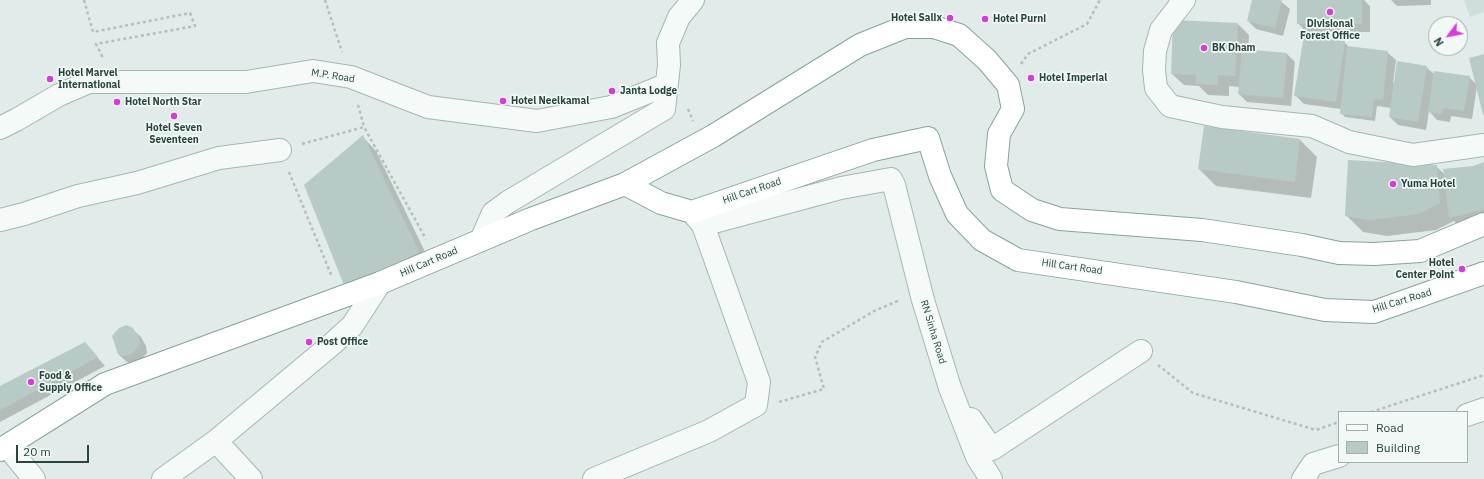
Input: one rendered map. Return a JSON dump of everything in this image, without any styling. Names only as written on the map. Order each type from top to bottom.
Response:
[{"type":"highway","name":"Hill Cart Road","points":[[3,448],[105,384],[380,283],[531,219],[621,185],[713,136],[860,45],[905,27],[934,27],[959,35],[987,60],[1008,85]]},
{"type":"highway","points":[[1008,85],[1013,109],[999,134],[996,166],[1002,190],[1032,210],[1060,219],[1202,230],[1302,245],[1339,253],[1374,254],[1420,250],[1484,224]]},
{"type":"highway","name":"Hill Cart Road","points":[[698,218],[874,150],[928,138],[940,176],[957,214],[982,240],[1018,260],[1236,292],[1325,310],[1374,312],[1484,273]]},
{"type":"highway","points":[[621,185],[698,218]]},
{"type":"street","points":[[481,240],[493,213],[508,202],[664,109],[669,65],[668,43],[679,17],[693,0]]},
{"type":"street","points":[[1184,0],[1161,30],[1155,51],[1154,70],[1156,88],[1170,106],[1222,117],[1312,126],[1349,142],[1413,155],[1484,145]]},
{"type":"street","name":"M.P. Road","points":[[0,128],[59,95],[89,82],[246,82],[313,71],[351,78],[428,107],[537,121],[611,107],[666,85]]},
{"type":"street","points":[[0,220],[24,214],[78,196],[137,183],[219,158],[280,150]]},
{"type":"street","name":"RN Sinha Road","points":[[698,218],[891,179],[894,185],[921,290],[950,388],[977,456],[991,479]]},
{"type":"street","points":[[594,479],[710,431],[756,404],[760,382],[698,218]]},
{"type":"street","points":[[162,479],[216,441],[352,326],[380,283]]},
{"type":"street","points":[[950,388],[992,449],[1140,351]]},
{"type":"street","points":[[1468,415],[1484,409]]},
{"type":"street","points":[[216,441],[251,479]]},
{"type":"street","points":[[3,448],[34,479]]},
{"type":"street","points":[[1303,479],[1313,464],[1338,456]]},
{"type":"path","points":[[84,0],[93,32],[190,13],[195,26],[96,44],[115,82]]},
{"type":"path","points":[[325,0],[351,78]]},
{"type":"path","points":[[1008,85],[1028,54],[1087,24],[1100,0]]},
{"type":"path","points":[[340,297],[280,150],[364,128],[425,237],[433,261]]},
{"type":"path","points":[[756,404],[784,402],[824,389],[815,358],[822,342],[874,311],[921,290]]},
{"type":"path","points":[[1140,351],[1193,393],[1316,430],[1338,422]]},
{"type":"path","points":[[1374,411],[1484,375]]},
{"type":"shaded area","points":[[1464,0],[1484,0],[1484,12],[1470,17]]},
{"type":"building","points":[[1252,0],[1282,0],[1275,28],[1247,21]]},
{"type":"building","name":"Divisional Forest Office","points":[[1297,0],[1362,0],[1362,24],[1297,24]]},
{"type":"building","name":"BK Dham","points":[[1173,20],[1238,23],[1235,76],[1218,75],[1218,85],[1196,84],[1196,75],[1171,74]]},
{"type":"building","points":[[1304,35],[1345,41],[1336,102],[1294,96]]},
{"type":"building","points":[[1347,46],[1388,51],[1383,100],[1374,99],[1372,117],[1340,114]]},
{"type":"building","points":[[1242,49],[1287,53],[1283,98],[1238,94]]},
{"type":"building","points":[[1484,54],[1484,115],[1483,115],[1469,58]]},
{"type":"building","points":[[1397,61],[1427,66],[1418,122],[1389,117]]},
{"type":"building","points":[[1434,71],[1470,76],[1464,111],[1443,108],[1442,114],[1428,112]]},
{"type":"building","points":[[1204,126],[1300,139],[1295,182],[1198,169]]},
{"type":"building","points":[[363,135],[419,252],[346,290],[304,185]]},
{"type":"building","name":"Yuma Hotel","points":[[1348,160],[1437,165],[1440,203],[1419,214],[1370,220],[1345,216]]},
{"type":"building","points":[[1484,162],[1484,209],[1449,218],[1443,169],[1473,166]]},
{"type":"building","points":[[126,325],[133,328],[140,344],[133,353],[125,356],[118,354],[112,336],[119,328]]},
{"type":"building","name":"Food & Supply Office","points":[[85,342],[98,357],[0,410],[0,386]]},
{"type":"place","name":"Divisional Forest Office","points":[[1330,12]]},
{"type":"place","name":"Hotel Salix","points":[[950,18]]},
{"type":"place","name":"Hotel Purni","points":[[985,19]]},
{"type":"place","name":"BK Dham","points":[[1204,48]]},
{"type":"place","name":"Hotel Imperial","points":[[1031,78]]},
{"type":"place","name":"Hotel Marvel International","points":[[50,79]]},
{"type":"place","name":"Janta Lodge","points":[[612,91]]},
{"type":"place","name":"Hotel Neelkamal","points":[[503,101]]},
{"type":"place","name":"Hotel North Star","points":[[117,102]]},
{"type":"place","name":"Hotel Seven Seventeen","points":[[174,116]]},
{"type":"place","name":"Yuma Hotel","points":[[1393,184]]},
{"type":"place","name":"Hotel Center Point","points":[[1462,269]]},
{"type":"place","name":"Post Office","points":[[309,342]]},
{"type":"place","name":"Food & Supply Office","points":[[31,382]]}]
